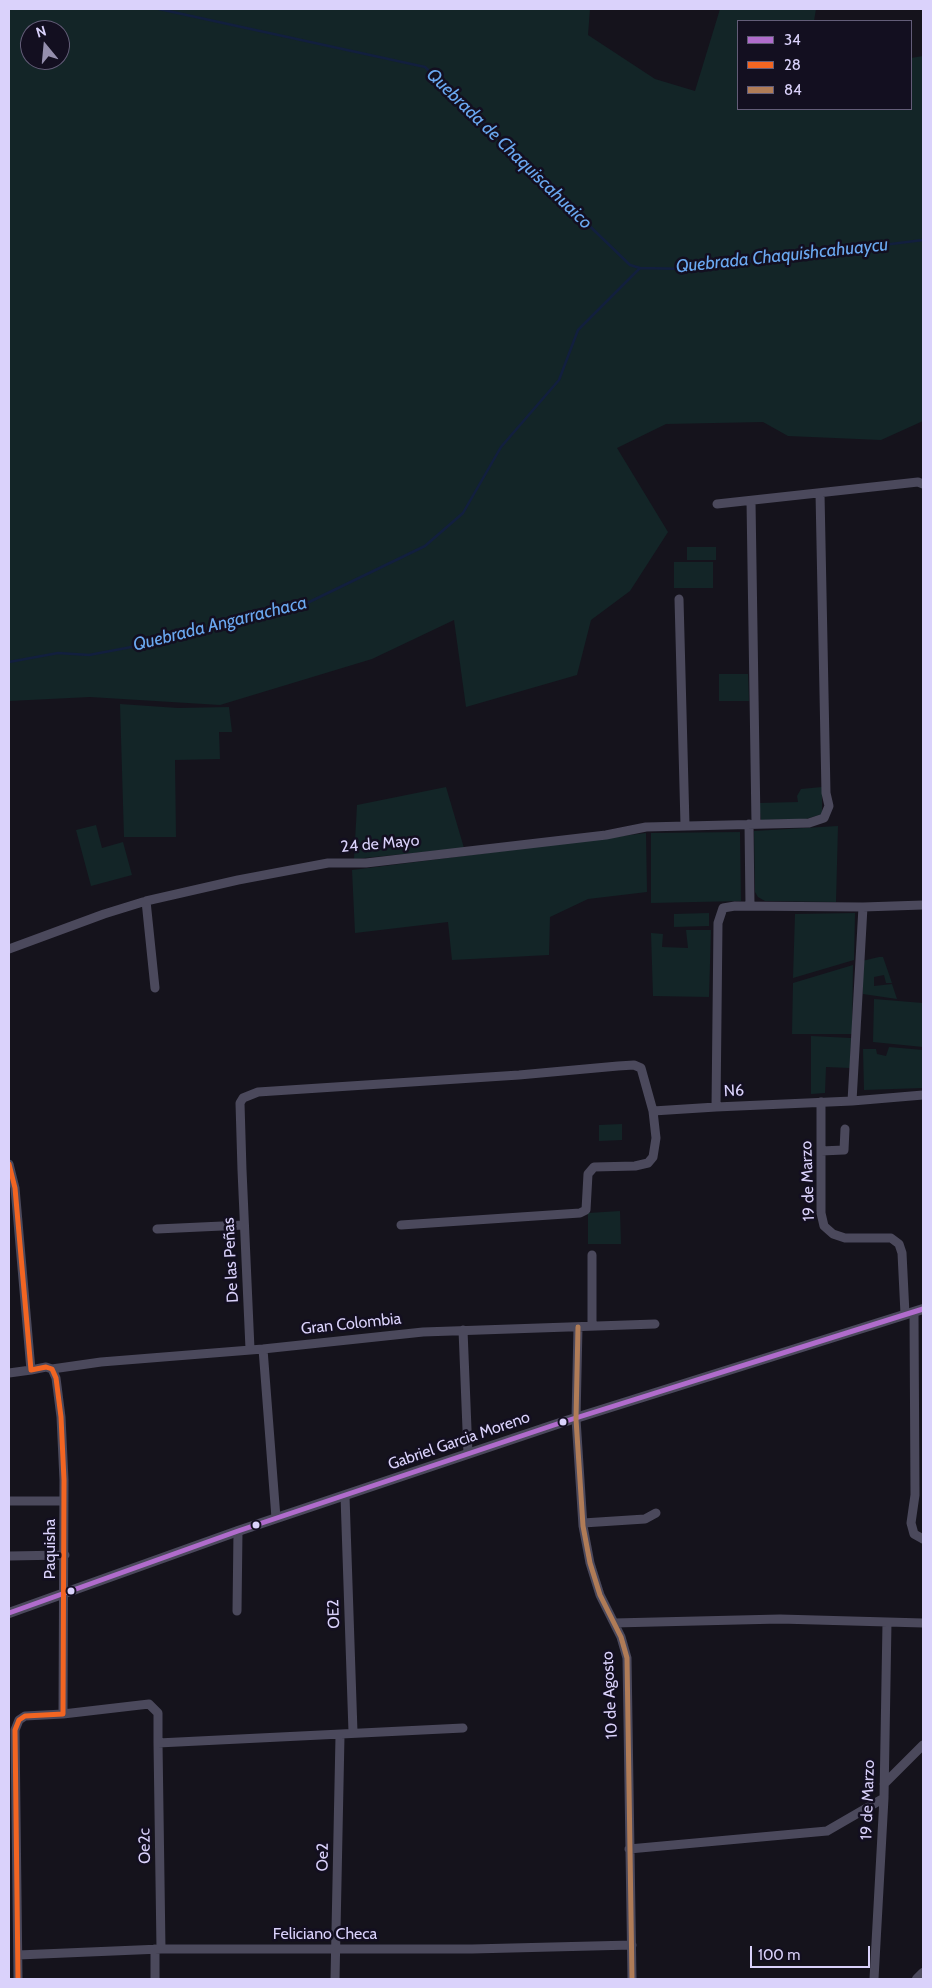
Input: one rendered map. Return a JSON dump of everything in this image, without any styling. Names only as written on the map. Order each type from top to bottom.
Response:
[{"type":"street","points":[[717,504],[918,482],[923,484]]},
{"type":"street","name":"24 de Mayo","points":[[9,949],[104,914],[146,901],[238,880],[328,863],[366,863],[606,836],[646,827],[814,822],[824,818],[829,806],[826,793],[820,493]]},
{"type":"street","points":[[751,501],[756,824],[750,906],[862,908],[923,905]]},
{"type":"street","points":[[679,599],[685,825]]},
{"type":"street","points":[[146,901],[154,988]]},
{"type":"street","name":"N6","points":[[750,906],[723,908],[718,923],[716,1107],[852,1101],[923,1095]]},
{"type":"street","points":[[852,1101],[862,908]]},
{"type":"street","name":"De las Peñas","points":[[250,1349],[240,1103],[249,1094],[634,1065],[641,1068],[654,1111]]},
{"type":"street","name":"19 de Marzo","points":[[821,1102],[822,1220],[824,1226],[833,1234],[845,1238],[891,1238],[899,1244],[914,1312],[915,1495],[911,1523],[914,1534],[923,1539]]},
{"type":"street","points":[[401,1224],[580,1213],[586,1210],[588,1174],[594,1167],[635,1166],[648,1163],[653,1157],[656,1138],[654,1111],[716,1107]]},
{"type":"street","points":[[821,1150],[844,1150],[845,1129]]},
{"type":"street","points":[[9,1164],[15,1188],[31,1370]]},
{"type":"street","points":[[157,1229],[244,1225]]},
{"type":"street","points":[[592,1255],[592,1326]]},
{"type":"street","name":"Gabriel Garcia Moreno","points":[[9,1613],[238,1531],[576,1418],[914,1312]]},
{"type":"street","name":"Gran Colombia","points":[[52,1369],[101,1362],[263,1349],[423,1332],[654,1324]]},
{"type":"street","name":"10 de Agosto","points":[[578,1327],[576,1418],[583,1523],[590,1562],[600,1595],[614,1623],[626,1658],[632,1979]]},
{"type":"street","points":[[463,1330],[468,1454]]},
{"type":"street","points":[[263,1349],[276,1518]]},
{"type":"street","points":[[9,1373],[46,1367],[52,1369]]},
{"type":"street","name":"Paquisha","points":[[52,1369],[56,1378],[61,1417],[64,1501],[63,1714]]},
{"type":"street","name":"OE2","points":[[345,1496],[353,1732]]},
{"type":"street","points":[[9,1501],[64,1501]]},
{"type":"street","points":[[583,1523],[645,1519],[656,1513]]},
{"type":"street","points":[[237,1611],[238,1531]]},
{"type":"street","points":[[9,1556],[65,1555]]},
{"type":"street","points":[[614,1623],[780,1619],[923,1623]]},
{"type":"street","name":"19 de Marzo","points":[[874,1979],[884,1798],[887,1622]]},
{"type":"street","name":"Oe2c","points":[[63,1714],[149,1704],[158,1713],[158,1949],[155,1979]]},
{"type":"street","points":[[18,1979],[13,1863],[12,1751],[16,1726],[19,1720],[25,1716],[63,1714]]},
{"type":"street","points":[[158,1743],[340,1736],[353,1732],[463,1728]]},
{"type":"street","name":"Oe2","points":[[335,1979],[340,1736]]},
{"type":"street","points":[[884,1784],[923,1745]]},
{"type":"street","points":[[629,1849],[827,1831],[884,1798]]},
{"type":"street","name":"Feliciano Checa","points":[[18,1956],[158,1949],[472,1949],[632,1945]]},
{"type":"street","points":[[917,1979],[923,1973]]},
{"type":"shaded area","points":[[9,9],[590,9],[588,35],[655,79],[695,91],[720,9],[816,9],[814,20],[737,20],[737,110],[912,110],[912,58],[923,56],[923,421],[881,440],[788,436],[763,422],[666,424],[617,448],[668,532],[630,591],[591,620],[577,675],[466,707],[454,620],[372,659],[220,705],[90,697],[9,701]]},
{"type":"shaded area","points":[[687,547],[716,547],[716,560],[687,560]]},
{"type":"shaded area","points":[[674,562],[713,562],[713,588],[674,588]]},
{"type":"shaded area","points":[[719,674],[748,674],[749,701],[719,701]]},
{"type":"shaded area","points":[[120,704],[178,708],[229,707],[232,732],[219,732],[220,759],[175,760],[176,837],[124,837]]},
{"type":"shaded area","points":[[446,787],[464,848],[354,859],[357,805]]},
{"type":"shaded area","points":[[822,787],[822,814],[806,819],[761,820],[759,803],[798,802],[797,796],[801,789]]},
{"type":"shaded area","points":[[96,825],[102,848],[123,842],[132,875],[91,886],[76,830]]},
{"type":"shaded area","points":[[838,826],[836,902],[765,901],[758,897],[755,892],[754,831]]},
{"type":"shaded area","points":[[740,832],[741,901],[651,903],[651,833]]},
{"type":"shaded area","points":[[646,833],[647,892],[588,899],[550,917],[549,955],[452,960],[448,922],[355,933],[352,870]]},
{"type":"shaded area","points":[[709,913],[709,926],[674,927],[674,914]]},
{"type":"shaded area","points":[[855,913],[854,960],[793,978],[795,914]]},
{"type":"shaded area","points":[[686,930],[711,930],[709,997],[653,996],[651,933],[663,934],[662,947],[688,948]]},
{"type":"shaded area","points":[[883,957],[892,983],[886,983],[884,975],[874,977],[874,986],[892,984],[897,999],[863,994],[862,961]]},
{"type":"shaded area","points":[[853,965],[852,1034],[792,1034],[793,983]]},
{"type":"shaded area","points":[[874,999],[923,1003],[923,1047],[873,1042]]},
{"type":"shaded area","points":[[811,1036],[851,1038],[850,1068],[826,1067],[825,1093],[811,1094]]},
{"type":"shaded area","points":[[889,1047],[923,1050],[923,1088],[864,1090],[863,1049],[876,1049],[877,1054],[886,1056]]},
{"type":"shaded area","points":[[622,1124],[622,1140],[599,1141],[599,1125]]},
{"type":"shaded area","points":[[620,1211],[621,1244],[588,1244],[588,1213]]},
{"type":"waterway","name":"Quebrada de Chaquiscahuaico","points":[[159,9],[425,67],[630,265],[640,268],[691,269],[923,240]]},
{"type":"waterway","name":"Quebrada Angarrachaca","points":[[9,662],[58,653],[89,655],[142,645],[301,606],[425,546],[463,513],[501,447],[559,380],[578,330],[640,268]]},
{"type":"transit line","name":"28","points":[[9,1164],[15,1188],[31,1370],[46,1367],[52,1369],[56,1378],[61,1417],[64,1480],[63,1714],[25,1716],[19,1720],[15,1730],[18,1979]]},
{"type":"transit line","name":"34","points":[[9,1613],[238,1531],[563,1422],[923,1309]]},
{"type":"transit line","name":"84","points":[[578,1327],[576,1419],[583,1526],[590,1563],[600,1595],[621,1637],[627,1658],[632,1979]]},
{"type":"water label","name":"Quebrada Chaquishcahuaycu","points":[[782,256]]}]
